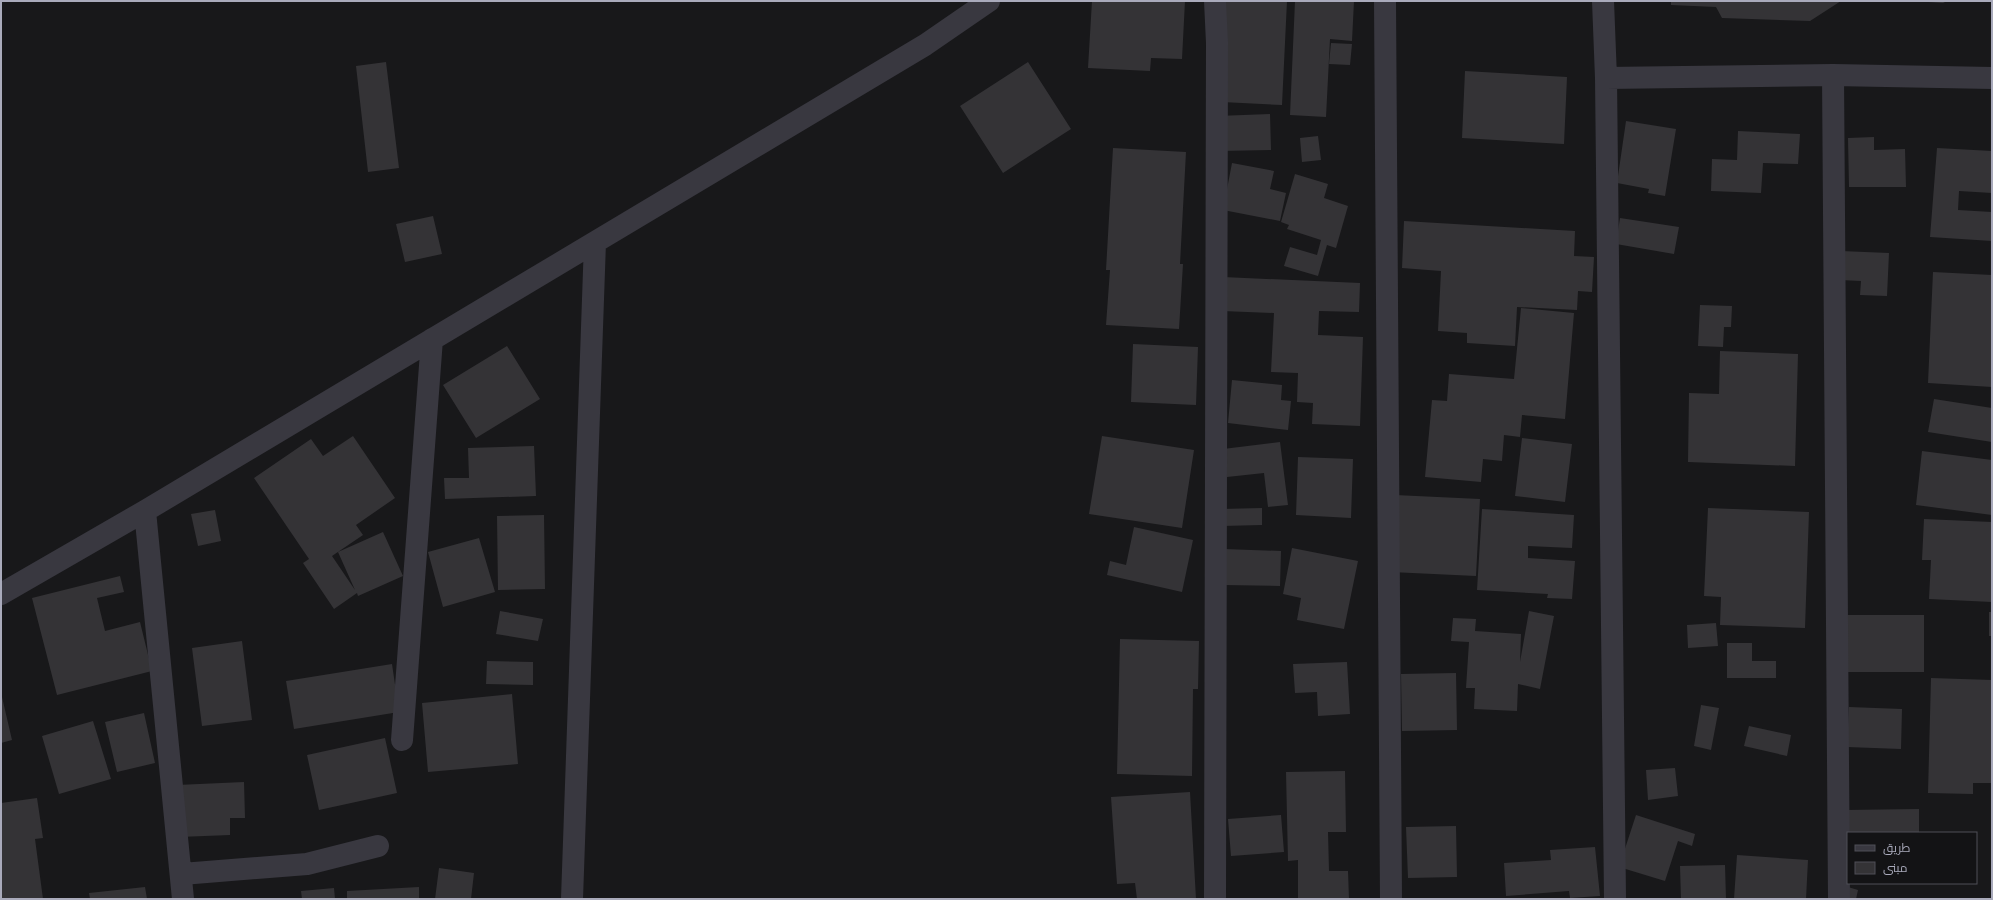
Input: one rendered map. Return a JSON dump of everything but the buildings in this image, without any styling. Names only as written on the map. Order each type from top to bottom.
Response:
[{"type":"street","points":[[1,594],[145,511],[925,45],[989,1]]},
{"type":"street","points":[[1215,1],[1217,75],[1215,899]]},
{"type":"street","points":[[1385,1],[1391,899]]},
{"type":"street","points":[[1603,1],[1606,78],[1615,899]]},
{"type":"street","points":[[1606,78],[1833,75],[1992,78]]},
{"type":"street","points":[[1833,75],[1839,899]]},
{"type":"street","points":[[572,899],[595,242]]},
{"type":"street","points":[[402,740],[432,339]]},
{"type":"street","points":[[145,511],[182,874],[183,899]]},
{"type":"street","points":[[182,874],[307,864],[378,846]]}]
